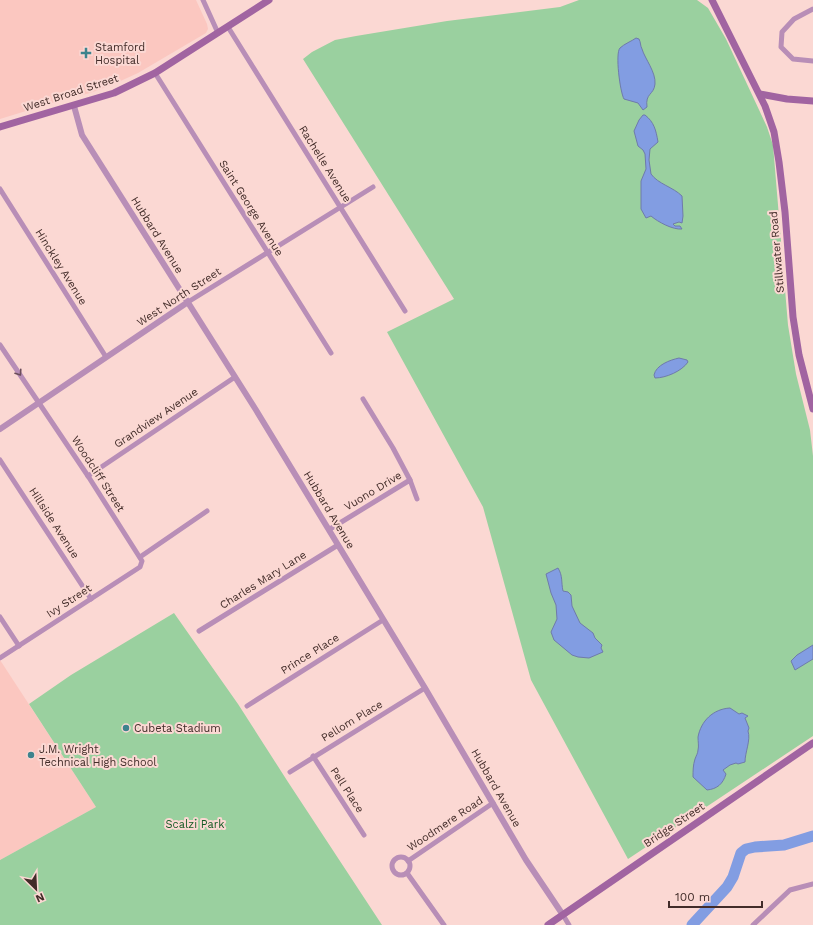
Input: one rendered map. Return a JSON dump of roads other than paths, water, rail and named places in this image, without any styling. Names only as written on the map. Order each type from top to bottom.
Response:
[{"type":"main road","name":"West Broad Street","points":[[0,127],[114,93],[155,73],[269,0]]},
{"type":"main road","name":"Stillwater Road","points":[[712,0],[760,94],[774,132],[785,212],[793,317],[799,355],[813,409]]},
{"type":"main road","points":[[760,94],[787,99],[813,101]]},
{"type":"main road","name":"Bridge Street","points":[[548,925],[813,744]]},
{"type":"street","points":[[203,0],[218,33]]},
{"type":"street","points":[[813,9],[794,19],[782,32],[781,47],[792,58],[813,61]]},
{"type":"street","name":"Rachelle Avenue","points":[[228,27],[405,311]]},
{"type":"street","name":"Saint George Avenue","points":[[155,73],[331,353]]},
{"type":"street","name":"Hubbard Avenue","points":[[74,106],[82,135],[330,530],[526,860],[569,925]]},
{"type":"street","name":"West North Street","points":[[0,429],[188,302],[373,187]]},
{"type":"street","name":"Hinckley Avenue","points":[[0,188],[106,357]]},
{"type":"street","name":"Woodcliff Street","points":[[0,345],[88,476],[140,557]]},
{"type":"street","name":"Grandview Avenue","points":[[88,476],[235,377]]},
{"type":"street","points":[[363,399],[393,448],[410,480]]},
{"type":"street","name":"Hillside Avenue","points":[[0,460],[91,599]]},
{"type":"street","name":"Vuono Drive","points":[[330,530],[410,480],[417,498]]},
{"type":"street","points":[[140,557],[207,511]]},
{"type":"street","name":"Charles Mary Lane","points":[[199,631],[338,545]]},
{"type":"street","name":"Ivy Street","points":[[0,658],[140,567],[142,563],[140,557]]},
{"type":"street","points":[[0,617],[19,646]]},
{"type":"street","name":"Prince Place","points":[[247,706],[383,620]]},
{"type":"street","name":"Pellom Place","points":[[290,772],[313,756],[425,688]]},
{"type":"street","name":"Pell Place","points":[[313,756],[364,835]]},
{"type":"street","name":"Woodmere Road","points":[[408,861],[493,804]]},
{"type":"street","name":"Woodmere Road","points":[[403,858],[408,861],[410,867],[407,873],[403,875],[398,874],[394,870],[393,866],[397,859],[403,858]]},
{"type":"street","name":"Woodmere Road","points":[[407,873],[444,925]]},
{"type":"street","points":[[753,925],[790,890],[813,884]]},
{"type":"water","points":[[636,38],[639,39],[643,53],[655,79],[654,88],[647,99],[647,107],[643,110],[638,103],[624,99],[622,95],[619,73],[618,57],[620,48]]},
{"type":"water","points":[[643,115],[645,115],[653,123],[658,142],[650,149],[649,160],[651,174],[682,196],[682,223],[679,222],[673,224],[675,226],[680,226],[682,229],[666,225],[651,216],[646,218],[641,209],[641,181],[646,169],[645,154],[638,146],[634,131]]},
{"type":"water","points":[[679,358],[687,360],[688,362],[682,368],[673,373],[664,377],[655,378],[654,375],[657,368]]},
{"type":"water","points":[[558,568],[560,571],[563,591],[568,592],[571,595],[572,606],[580,623],[593,633],[595,638],[602,645],[601,648],[603,652],[589,658],[578,657],[572,655],[554,640],[551,632],[557,619],[556,605],[546,574]]},
{"type":"water","points":[[813,645],[813,659],[795,670],[791,661],[797,655]]},
{"type":"water","points":[[730,708],[739,714],[742,713],[748,716],[745,718],[749,728],[749,735],[745,762],[730,765],[723,770],[726,774],[723,781],[717,787],[707,790],[693,777],[694,764],[698,751],[698,737],[705,721],[713,713]]},
{"type":"waterway","points":[[692,925],[727,887],[733,877],[741,853],[746,849],[784,845],[813,836]]},
{"type":"place","name":"Stamford Hospital","points":[[86,53]]},
{"type":"place","name":"Cubeta Stadium","points":[[126,728]]},
{"type":"place","name":"J.M. Wright Technical High School","points":[[31,755]]},
{"type":"park label","name":"Scalzi Park","points":[[195,824]]}]
